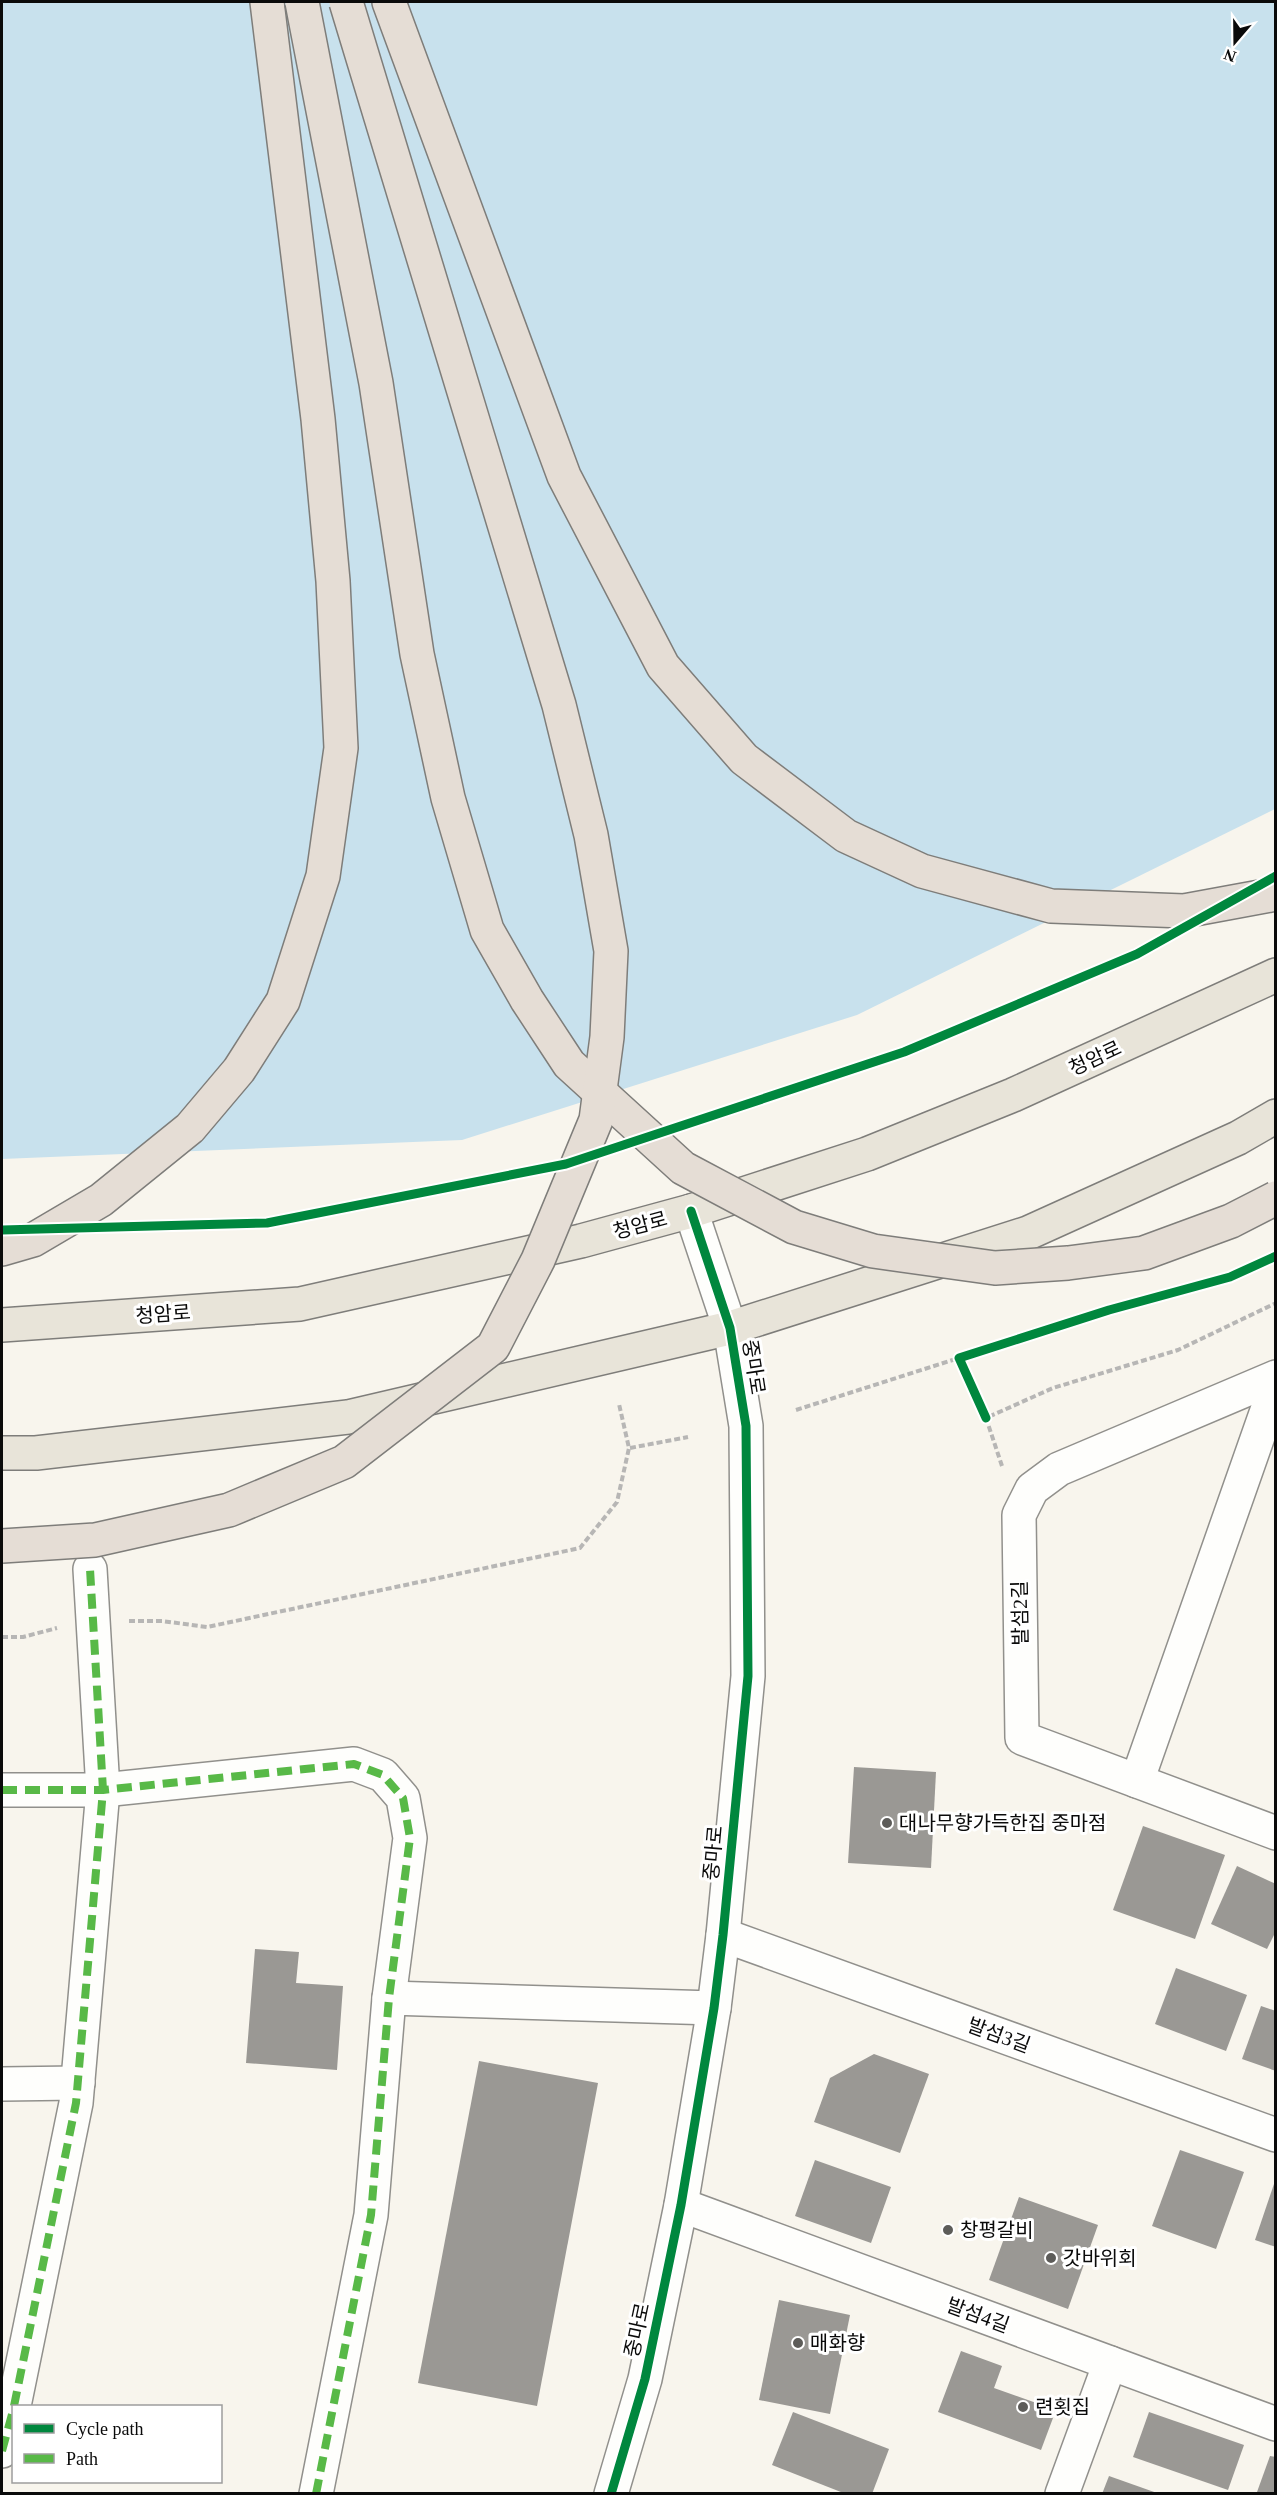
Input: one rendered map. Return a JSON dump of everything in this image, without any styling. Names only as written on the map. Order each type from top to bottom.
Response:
[{"type":"highway","points":[[2,1249],[33,1240],[101,1200],[190,1128],[239,1070],[283,1001],[323,876],[341,748],[333,581],[318,419],[267,2]]},
{"type":"highway","points":[[302,2],[376,383],[417,654],[448,798],[487,930],[527,1000],[569,1064],[683,1168],[795,1227],[873,1251],[996,1268],[1068,1263],[1144,1253],[1231,1221],[1275,1198]]},
{"type":"highway","points":[[2,1546],[95,1540],[229,1510],[344,1462],[493,1347],[538,1260],[596,1120],[607,1037],[611,951],[591,835],[559,705],[346,2]]},
{"type":"highway","points":[[389,2],[564,476],[663,666],[744,759],[846,836],[922,872],[1051,906],[1184,911],[1275,894]]},
{"type":"main road","name":"청암로","points":[[2,1325],[300,1304],[581,1241],[692,1212],[867,1154],[1002,1100],[1275,975]]},
{"type":"main road","points":[[2,1453],[36,1453],[348,1418],[730,1328],[1028,1233],[1238,1138],[1275,1116]]},
{"type":"street","name":"중마로","points":[[611,2493],[645,2379],[681,2205],[714,2008],[748,1676],[746,1426],[730,1328],[692,1212]]},
{"type":"street","name":"발섬2길","points":[[1275,1377],[1059,1469],[1032,1489],[1019,1515],[1022,1738],[1275,1833]]},
{"type":"street","points":[[1137,1781],[1275,1385]]},
{"type":"street","points":[[14,2405],[76,2103],[78,2083],[103,1790],[90,1569]]},
{"type":"street","points":[[2,1790],[103,1790],[354,1764],[383,1776],[403,1798],[410,1838],[389,1998],[371,2215],[316,2493]]},
{"type":"street","name":"발섬3길","points":[[723,1935],[1275,2135]]},
{"type":"street","points":[[389,1998],[714,2008]]},
{"type":"street","points":[[2,2085],[78,2083]]},
{"type":"street","name":"발섬4길","points":[[681,2205],[1275,2424]]},
{"type":"street","points":[[1062,2493],[1110,2363]]},
{"type":"street","points":[[2,2451],[12,2414]]},
{"type":"path","points":[[986,1418],[1053,1388],[1178,1350],[1275,1303]]},
{"type":"path","points":[[796,1410],[964,1356],[964,1368]]},
{"type":"path","points":[[2,1637],[23,1637],[79,1622],[162,1621],[207,1627],[580,1548],[617,1502],[629,1448],[620,1404]]},
{"type":"path","points":[[982,1408],[1019,1515]]},
{"type":"path","points":[[629,1448],[688,1437]]},
{"type":"water","points":[[2,2],[1275,2],[1275,809],[857,1015],[462,1140],[2,1159]]},
{"type":"building","points":[[854,1767],[936,1772],[931,1868],[848,1863]]},
{"type":"building","points":[[1143,1826],[1225,1855],[1195,1939],[1113,1910]]},
{"type":"building","points":[[1237,1866],[1276,1884],[1276,1931],[1267,1949],[1211,1924]]},
{"type":"building","points":[[255,1949],[299,1952],[296,1983],[343,1986],[337,2070],[246,2063]]},
{"type":"building","points":[[1176,1968],[1247,1995],[1226,2051],[1155,2024]]},
{"type":"building","points":[[1261,2006],[1276,2011],[1276,2071],[1242,2059]]},
{"type":"building","points":[[874,2054],[929,2074],[900,2153],[814,2122],[830,2078]]},
{"type":"building","points":[[479,2061],[598,2083],[537,2406],[418,2383]]},
{"type":"building","points":[[1180,2150],[1244,2172],[1216,2249],[1152,2226]]},
{"type":"building","points":[[815,2160],[891,2187],[871,2243],[795,2216]]},
{"type":"building","points":[[1276,2181],[1276,2247],[1255,2240]]},
{"type":"building","points":[[1019,2197],[1098,2225],[1068,2309],[989,2280]]},
{"type":"building","points":[[779,2300],[850,2315],[830,2414],[759,2400]]},
{"type":"building","points":[[961,2351],[1002,2366],[994,2388],[1056,2410],[1041,2450],[938,2412]]},
{"type":"building","points":[[793,2412],[889,2449],[872,2494],[846,2494],[772,2465]]},
{"type":"building","points":[[1149,2412],[1244,2445],[1228,2490],[1133,2457]]},
{"type":"building","points":[[1270,2456],[1276,2457],[1276,2494],[1261,2494],[1257,2492]]},
{"type":"building","points":[[1109,2476],[1157,2493],[1157,2494],[1102,2494]]},
{"type":"marked path","points":[[14,2405],[76,2103],[103,1790],[90,1569]]},
{"type":"marked path","points":[[2,1790],[103,1790],[354,1764],[383,1775],[403,1798],[410,1838],[389,1998],[371,2215],[316,2494]]},
{"type":"marked path","points":[[2,2451],[12,2414]]},
{"type":"cycle path","points":[[2,1230],[267,1223],[566,1164],[904,1052],[1137,954],[1276,876]]},
{"type":"cycle path","points":[[611,2494],[645,2379],[681,2205],[714,2008],[748,1676],[746,1426],[730,1328],[691,1211]]},
{"type":"cycle path","points":[[986,1418],[959,1358],[1109,1310],[1230,1277],[1276,1256]]},
{"type":"place","name":"대나무향가득한집 중마점","points":[[887,1823]]},
{"type":"place","name":"창평갈비","points":[[948,2230]]},
{"type":"place","name":"갓바위회","points":[[1051,2258]]},
{"type":"place","name":"매화향","points":[[798,2343]]},
{"type":"place","name":"련횟집","points":[[1023,2407]]}]
